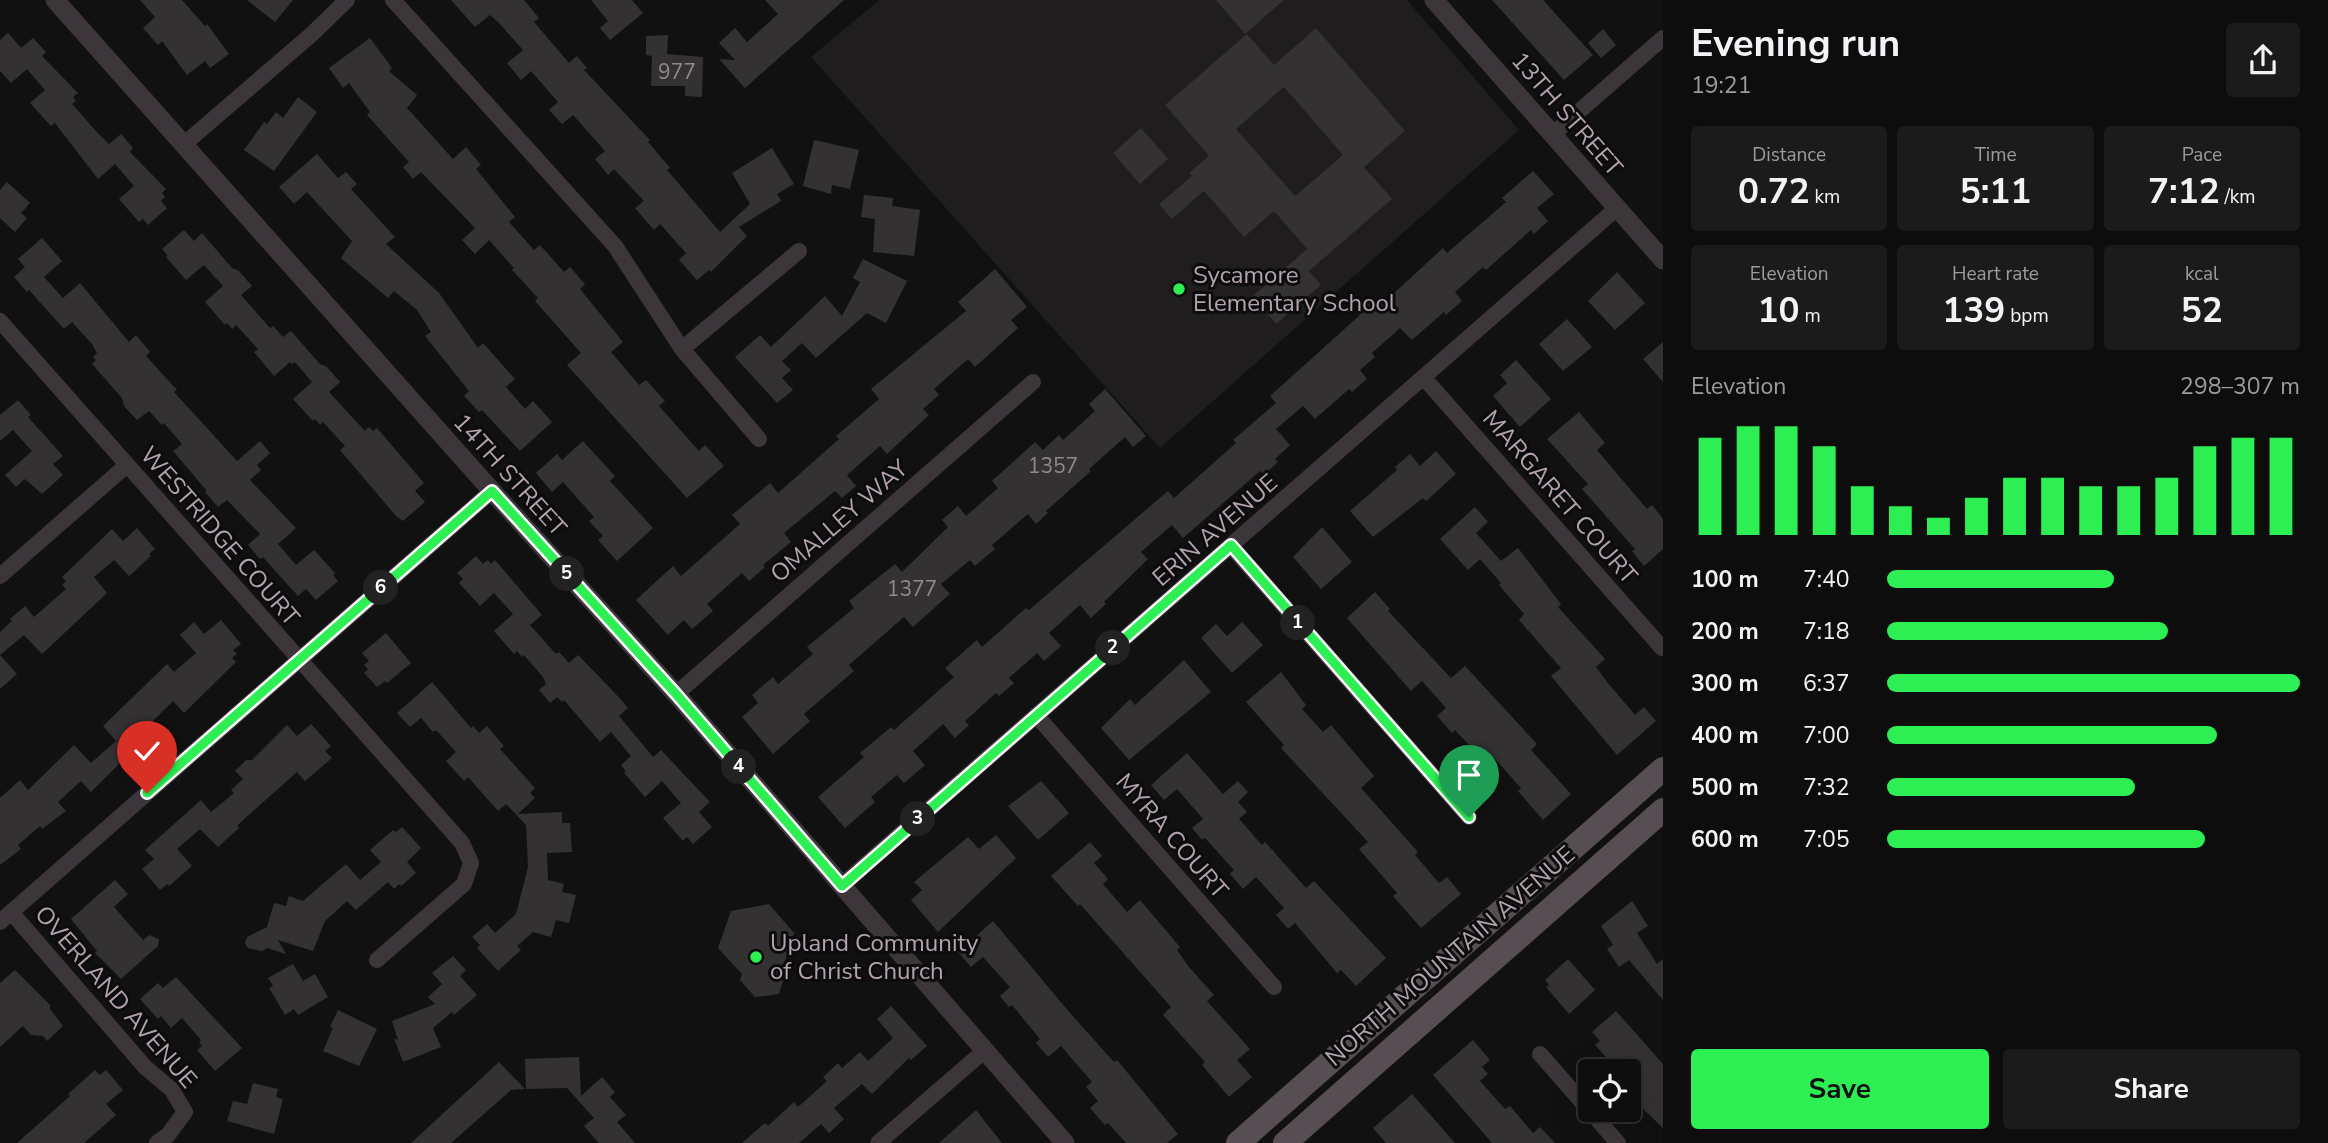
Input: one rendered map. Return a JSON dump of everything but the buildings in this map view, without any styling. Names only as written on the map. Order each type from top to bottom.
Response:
[{"type":"main road","name":"NORTH MOUNTAIN AVENUE","points":[[1238,1143],[1663,769]]},
{"type":"main road","name":"NORTH MOUNTAIN AVENUE","points":[[1285,1143],[1663,810]]},
{"type":"street","name":"14TH STREET","points":[[55,0],[676,694],[1065,1143]]},
{"type":"street","points":[[183,145],[312,34],[346,0]]},
{"type":"street","points":[[393,0],[615,246],[682,349],[759,439]]},
{"type":"street","name":"13TH STREET","points":[[1434,0],[1663,260]]},
{"type":"street","points":[[1552,135],[1663,38]]},
{"type":"street","name":"ERIN AVENUE","points":[[842,886],[1617,208]]},
{"type":"street","points":[[682,349],[799,251]]},
{"type":"street","name":"WESTRIDGE COURT","points":[[0,321],[462,843],[471,863],[464,884],[377,960]]},
{"type":"street","name":"MARGARET COURT","points":[[1424,378],[1662,648]]},
{"type":"street","name":"OMALLEY WAY","points":[[676,694],[1033,382]]},
{"type":"street","points":[[0,576],[127,466]]},
{"type":"street","points":[[6,917],[492,491]]},
{"type":"street","points":[[1231,545],[1469,817]]},
{"type":"street","name":"MYRA COURT","points":[[1036,715],[1274,987]]},
{"type":"street","name":"OVERLAND AVENUE","points":[[6,917],[145,1066],[172,1090],[185,1112],[169,1135],[157,1143]]},
{"type":"street","points":[[878,1143],[984,1051]]},
{"type":"street","points":[[1540,1054],[1618,1143]]},
{"type":"shaded area","name":"Sycamore Elementary School","points":[[879,0],[1407,0],[1519,130],[1160,448],[811,57]]},
{"type":"place","name":"Sycamore Elementary School","points":[[1179,289]]},
{"type":"place","name":"Upland Community of Christ Church","points":[[756,957]]},
{"type":"route","points":[[147,793],[492,491],[676,694],[842,886],[1231,545],[1469,817]]}]
